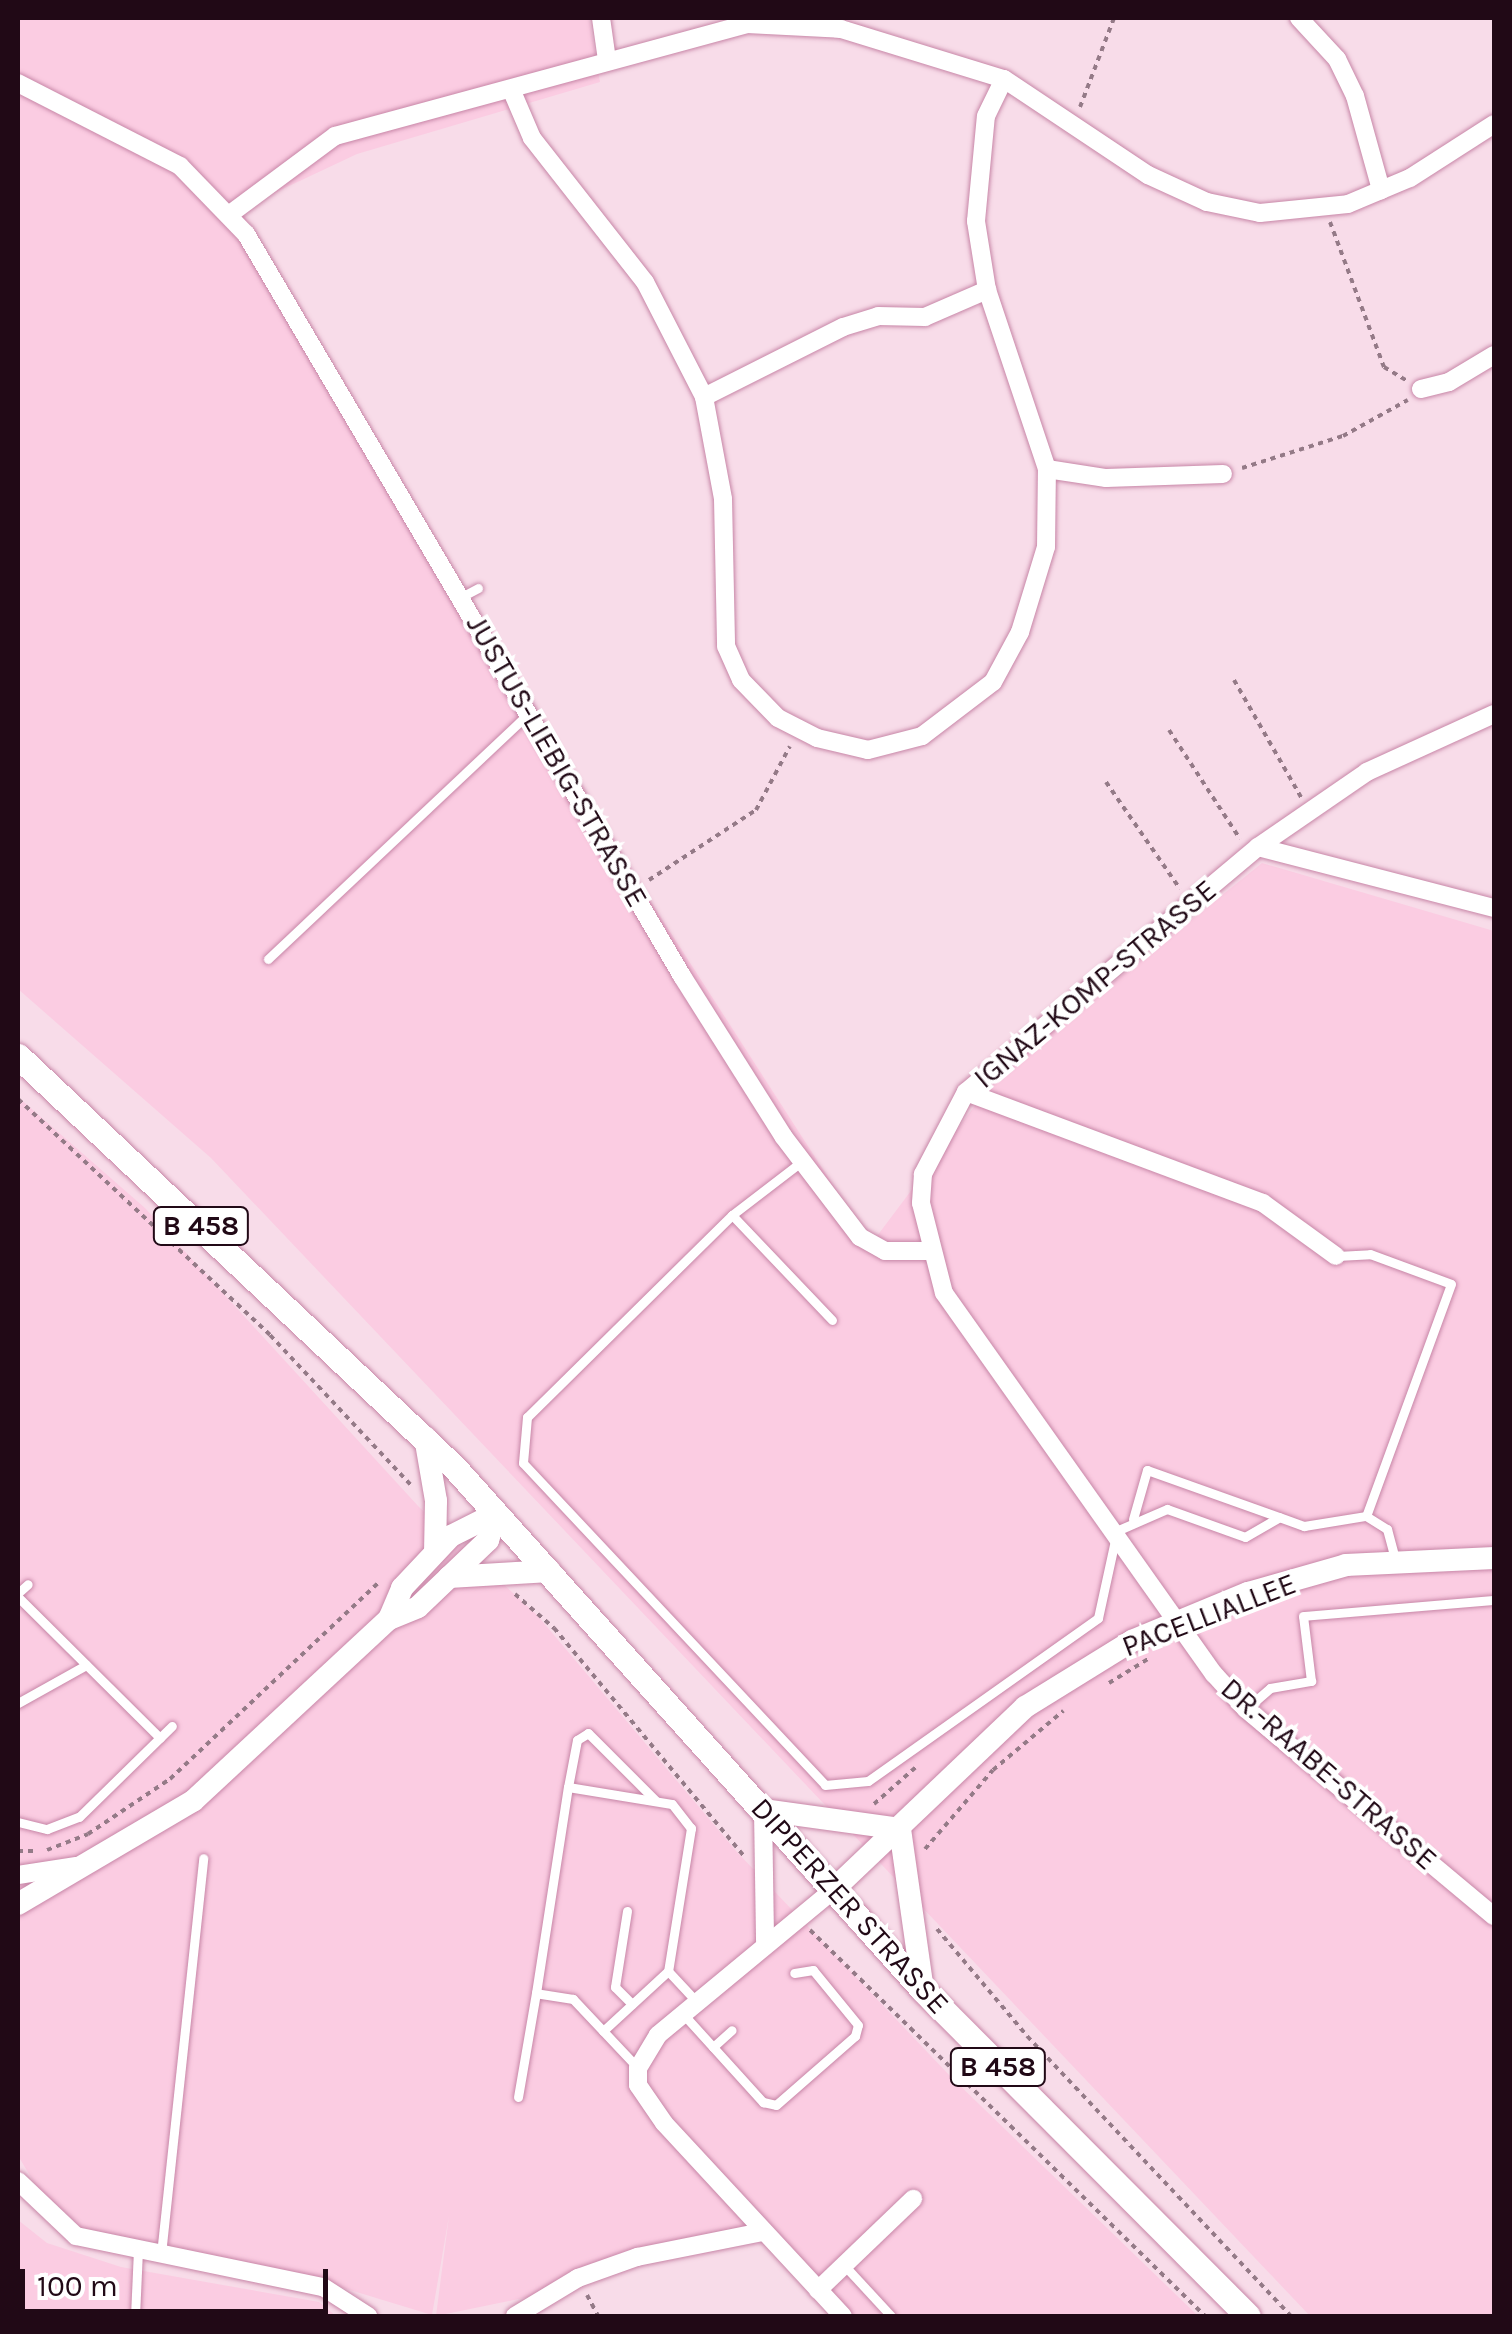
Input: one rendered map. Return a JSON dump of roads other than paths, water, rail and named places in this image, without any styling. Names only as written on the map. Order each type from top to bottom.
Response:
[{"type":"main road","name":"B 458","points":[[18,1056],[426,1438],[550,1572]]},
{"type":"main road","points":[[426,1438],[436,1501],[435,1552]]},
{"type":"main road","points":[[389,1619],[402,1588],[435,1552],[467,1524],[497,1512]]},
{"type":"main road","points":[[18,1904],[149,1833],[238,1764],[389,1619],[418,1607],[488,1540],[497,1512]]},
{"type":"main road","name":"PACELLIALLEE","points":[[832,1890],[900,1830],[1026,1706],[1174,1622],[1346,1565],[1494,1558]]},
{"type":"main road","points":[[449,1577],[550,1572]]},
{"type":"main road","name":"DIPPERZER STRASSE","points":[[550,1572],[923,1990],[1248,2316]]},
{"type":"main road","points":[[763,1810],[900,1830],[923,1990]]},
{"type":"street","points":[[601,18],[607,60]]},
{"type":"street","points":[[1299,18],[1337,59],[1355,96],[1381,190]]},
{"type":"street","points":[[230,214],[335,136],[747,24],[794,24],[917,48],[1004,79],[1075,121],[1148,175],[1207,202],[1260,213],[1326,210],[1381,190],[1494,124]]},
{"type":"street","points":[[512,89],[532,138],[645,282],[704,398],[723,499],[726,646],[741,680],[797,728],[868,750],[922,736],[993,682],[1020,632],[1046,547],[1047,469],[988,290],[976,221],[978,161],[986,116],[1004,79]]},
{"type":"street","name":"JUSTUS-LIEBIG-STRASSE","points":[[18,83],[180,166],[230,214],[289,300],[470,592],[530,712],[682,976],[802,1162],[860,1238],[885,1251],[928,1251]]},
{"type":"street","points":[[704,398],[844,327],[878,316],[925,318],[988,290]]},
{"type":"street","points":[[1421,389],[1494,355]]},
{"type":"street","points":[[1047,469],[1106,478],[1223,474]]},
{"type":"street","name":"IGNAZ-KOMP-STRASSE","points":[[1174,1622],[944,1293],[928,1251],[924,1174],[966,1092],[1254,850],[1366,772],[1494,714]]},
{"type":"street","points":[[1254,850],[1494,908]]},
{"type":"street","points":[[966,1092],[1263,1203],[1336,1256]]},
{"type":"street","name":"DR.-RAABE-STRASSE","points":[[1174,1622],[1246,1709],[1494,1916]]},
{"type":"street","points":[[763,1810],[765,1942]]},
{"type":"street","points":[[18,1875],[96,1864]]},
{"type":"street","points":[[832,1890],[689,2007],[638,2068],[648,2105],[843,2316]]},
{"type":"street","points":[[18,2181],[76,2236],[323,2287],[368,2316]]},
{"type":"street","points":[[818,2290],[913,2199]]},
{"type":"street","points":[[515,2316],[578,2278],[647,2254],[762,2232]]},
{"type":"lane","points":[[268,959],[530,712]]},
{"type":"lane","points":[[802,1162],[732,1216],[527,1417],[523,1463],[825,1786],[868,1781],[1098,1618],[1113,1536],[1133,1519],[1147,1470],[1304,1526],[1366,1516],[1387,1530],[1396,1563]]},
{"type":"lane","points":[[732,1216],[832,1320]]},
{"type":"lane","points":[[1336,1256],[1370,1254],[1451,1284],[1366,1516]]},
{"type":"lane","points":[[1133,1519],[1154,1519],[1167,1509],[1245,1537],[1278,1516]]},
{"type":"lane","points":[[28,1584],[18,1595],[160,1738]]},
{"type":"lane","points":[[1246,1709],[1270,1688],[1311,1682],[1304,1616],[1494,1600]]},
{"type":"lane","points":[[18,1703],[86,1665]]},
{"type":"lane","points":[[18,1822],[47,1829],[79,1817],[172,1726]]},
{"type":"lane","points":[[518,2097],[576,1740],[588,1733],[655,1801]]},
{"type":"lane","points":[[568,1787],[672,1804],[691,1828],[668,1971],[603,2031]]},
{"type":"lane","points":[[161,2254],[203,1858]]},
{"type":"lane","points":[[627,1911],[615,1987],[632,2004]]},
{"type":"lane","points":[[668,1971],[714,2047],[772,2106],[854,2036],[858,2018],[814,1970],[794,1973]]},
{"type":"lane","points":[[536,1993],[573,1999],[638,2068]]},
{"type":"lane","points":[[714,2047],[732,2030]]},
{"type":"lane","points":[[135,2316],[138,2250]]},
{"type":"lane","points":[[844,2264],[891,2316]]}]
